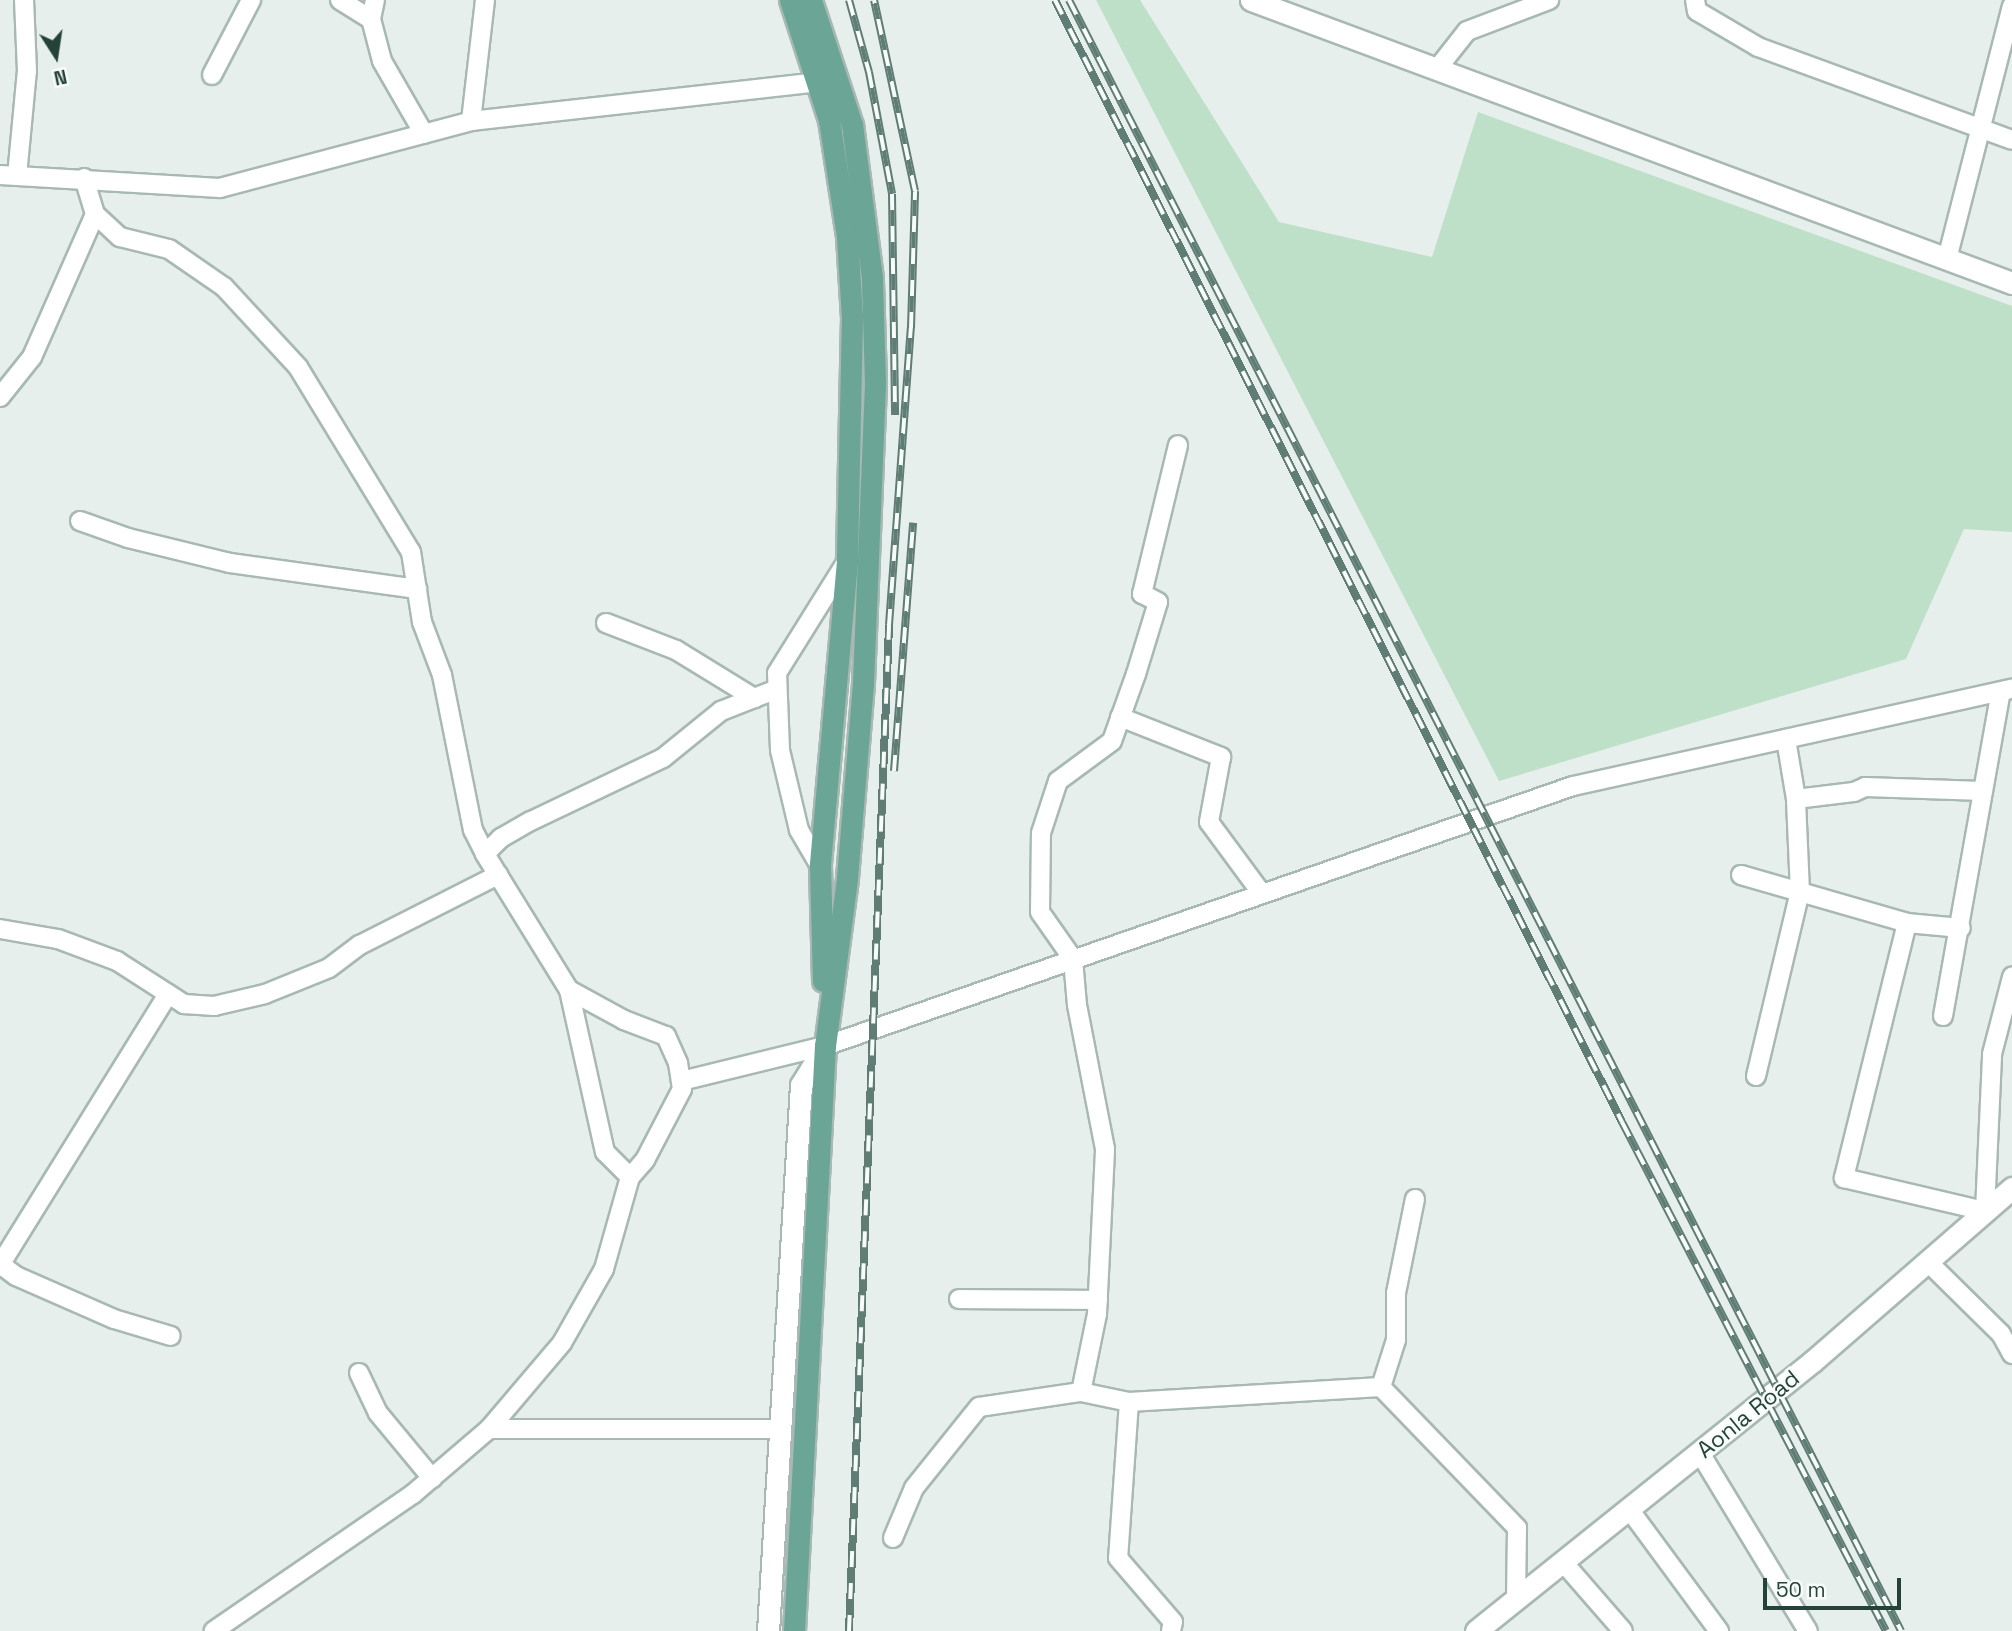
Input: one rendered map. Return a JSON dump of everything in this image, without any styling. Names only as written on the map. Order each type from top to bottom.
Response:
[{"type":"main road","points":[[790,0],[829,120],[848,236],[853,377],[847,561],[820,866],[825,1046]]},
{"type":"main road","points":[[794,1631],[825,1046],[847,878],[863,683],[875,382],[872,278],[852,125],[811,0]]},
{"type":"street","points":[[24,0],[27,71],[8,176],[84,177],[220,188],[471,121],[817,82]]},
{"type":"street","points":[[212,75],[251,0]]},
{"type":"street","points":[[340,0],[371,19]]},
{"type":"street","points":[[375,0],[371,19],[382,61],[424,134]]},
{"type":"street","points":[[471,121],[485,0]]},
{"type":"street","points":[[1251,0],[2012,283]]},
{"type":"street","points":[[1437,69],[1467,31],[1549,0]]},
{"type":"street","points":[[1695,0],[1697,12],[1758,47],[2012,140]]},
{"type":"street","points":[[1947,259],[1983,129],[2012,6]]},
{"type":"street","points":[[84,177],[95,214],[120,237],[169,249],[224,287],[298,367],[411,552],[422,622],[442,675],[473,830],[569,990],[605,1152],[630,1177]]},
{"type":"street","points":[[0,397],[32,357],[95,214]]},
{"type":"street","points":[[1081,1392],[1098,1300],[1105,1149],[1077,1005],[1073,959],[1040,912],[1041,833],[1058,780],[1112,741],[1158,603],[1142,594],[1178,444]]},
{"type":"street","points":[[80,520],[128,538],[230,563],[417,589]]},
{"type":"street","points":[[820,866],[795,817],[780,750],[777,673],[847,561]]},
{"type":"street","points":[[606,623],[676,650],[754,698]]},
{"type":"street","points":[[485,853],[501,838],[531,821],[663,758],[721,711],[778,689]]},
{"type":"street","points":[[681,1081],[825,1046],[1573,786],[2006,690],[1983,791],[1961,928],[1943,1016]]},
{"type":"street","points":[[1120,717],[1221,757],[1209,822],[1262,894]]},
{"type":"street","points":[[1756,1076],[1800,892],[1796,799],[1786,739]]},
{"type":"street","points":[[1796,799],[1854,792],[1865,787],[1983,791]]},
{"type":"street","points":[[0,929],[58,939],[105,956],[184,1004],[214,1006],[265,994],[329,968],[360,945],[498,875]]},
{"type":"street","points":[[1741,875],[1907,923],[1961,928]]},
{"type":"street","points":[[1907,923],[1844,1178],[1985,1211],[1992,1054],[2012,976]]},
{"type":"street","points":[[214,1631],[432,1478],[489,1429],[562,1343],[598,1279],[630,1177],[645,1160],[682,1089],[666,1036],[624,1020],[569,990]]},
{"type":"street","points":[[168,994],[0,1265],[16,1276],[114,1318],[171,1336]]},
{"type":"street","points":[[768,1631],[801,1085],[825,1046]]},
{"type":"street","name":"Aonla Road","points":[[1476,1631],[1700,1453],[2012,1188]]},
{"type":"street","points":[[1381,1387],[1396,1340],[1396,1293],[1415,1199]]},
{"type":"street","points":[[1927,1261],[2001,1334],[2012,1354]]},
{"type":"street","points":[[959,1298],[1098,1300]]},
{"type":"street","points":[[359,1373],[378,1413],[432,1478]]},
{"type":"street","points":[[893,1538],[914,1488],[979,1407],[1081,1392],[1129,1402],[1381,1387],[1517,1528],[1516,1600]]},
{"type":"street","points":[[1129,1402],[1118,1558],[1173,1622],[1171,1631]]},
{"type":"street","points":[[489,1429],[780,1429]]},
{"type":"street","points":[[1700,1453],[1808,1631]]},
{"type":"street","points":[[1629,1510],[1719,1631]]},
{"type":"street","points":[[1563,1562],[1623,1631]]},
{"type":"green space","points":[[1096,0],[1140,0],[1279,222],[1432,257],[1478,112],[2012,306],[2012,532],[1964,529],[1906,659],[1499,781]]},
{"type":"railway","points":[[849,0],[869,72],[892,194],[895,415]]},
{"type":"railway","points":[[849,1631],[889,625],[911,328],[915,191],[874,0]]},
{"type":"railway","points":[[1055,0],[1622,1122],[1886,1631]]},
{"type":"railway","points":[[1069,0],[1901,1631]]},
{"type":"railway","points":[[894,771],[913,523]]}]
